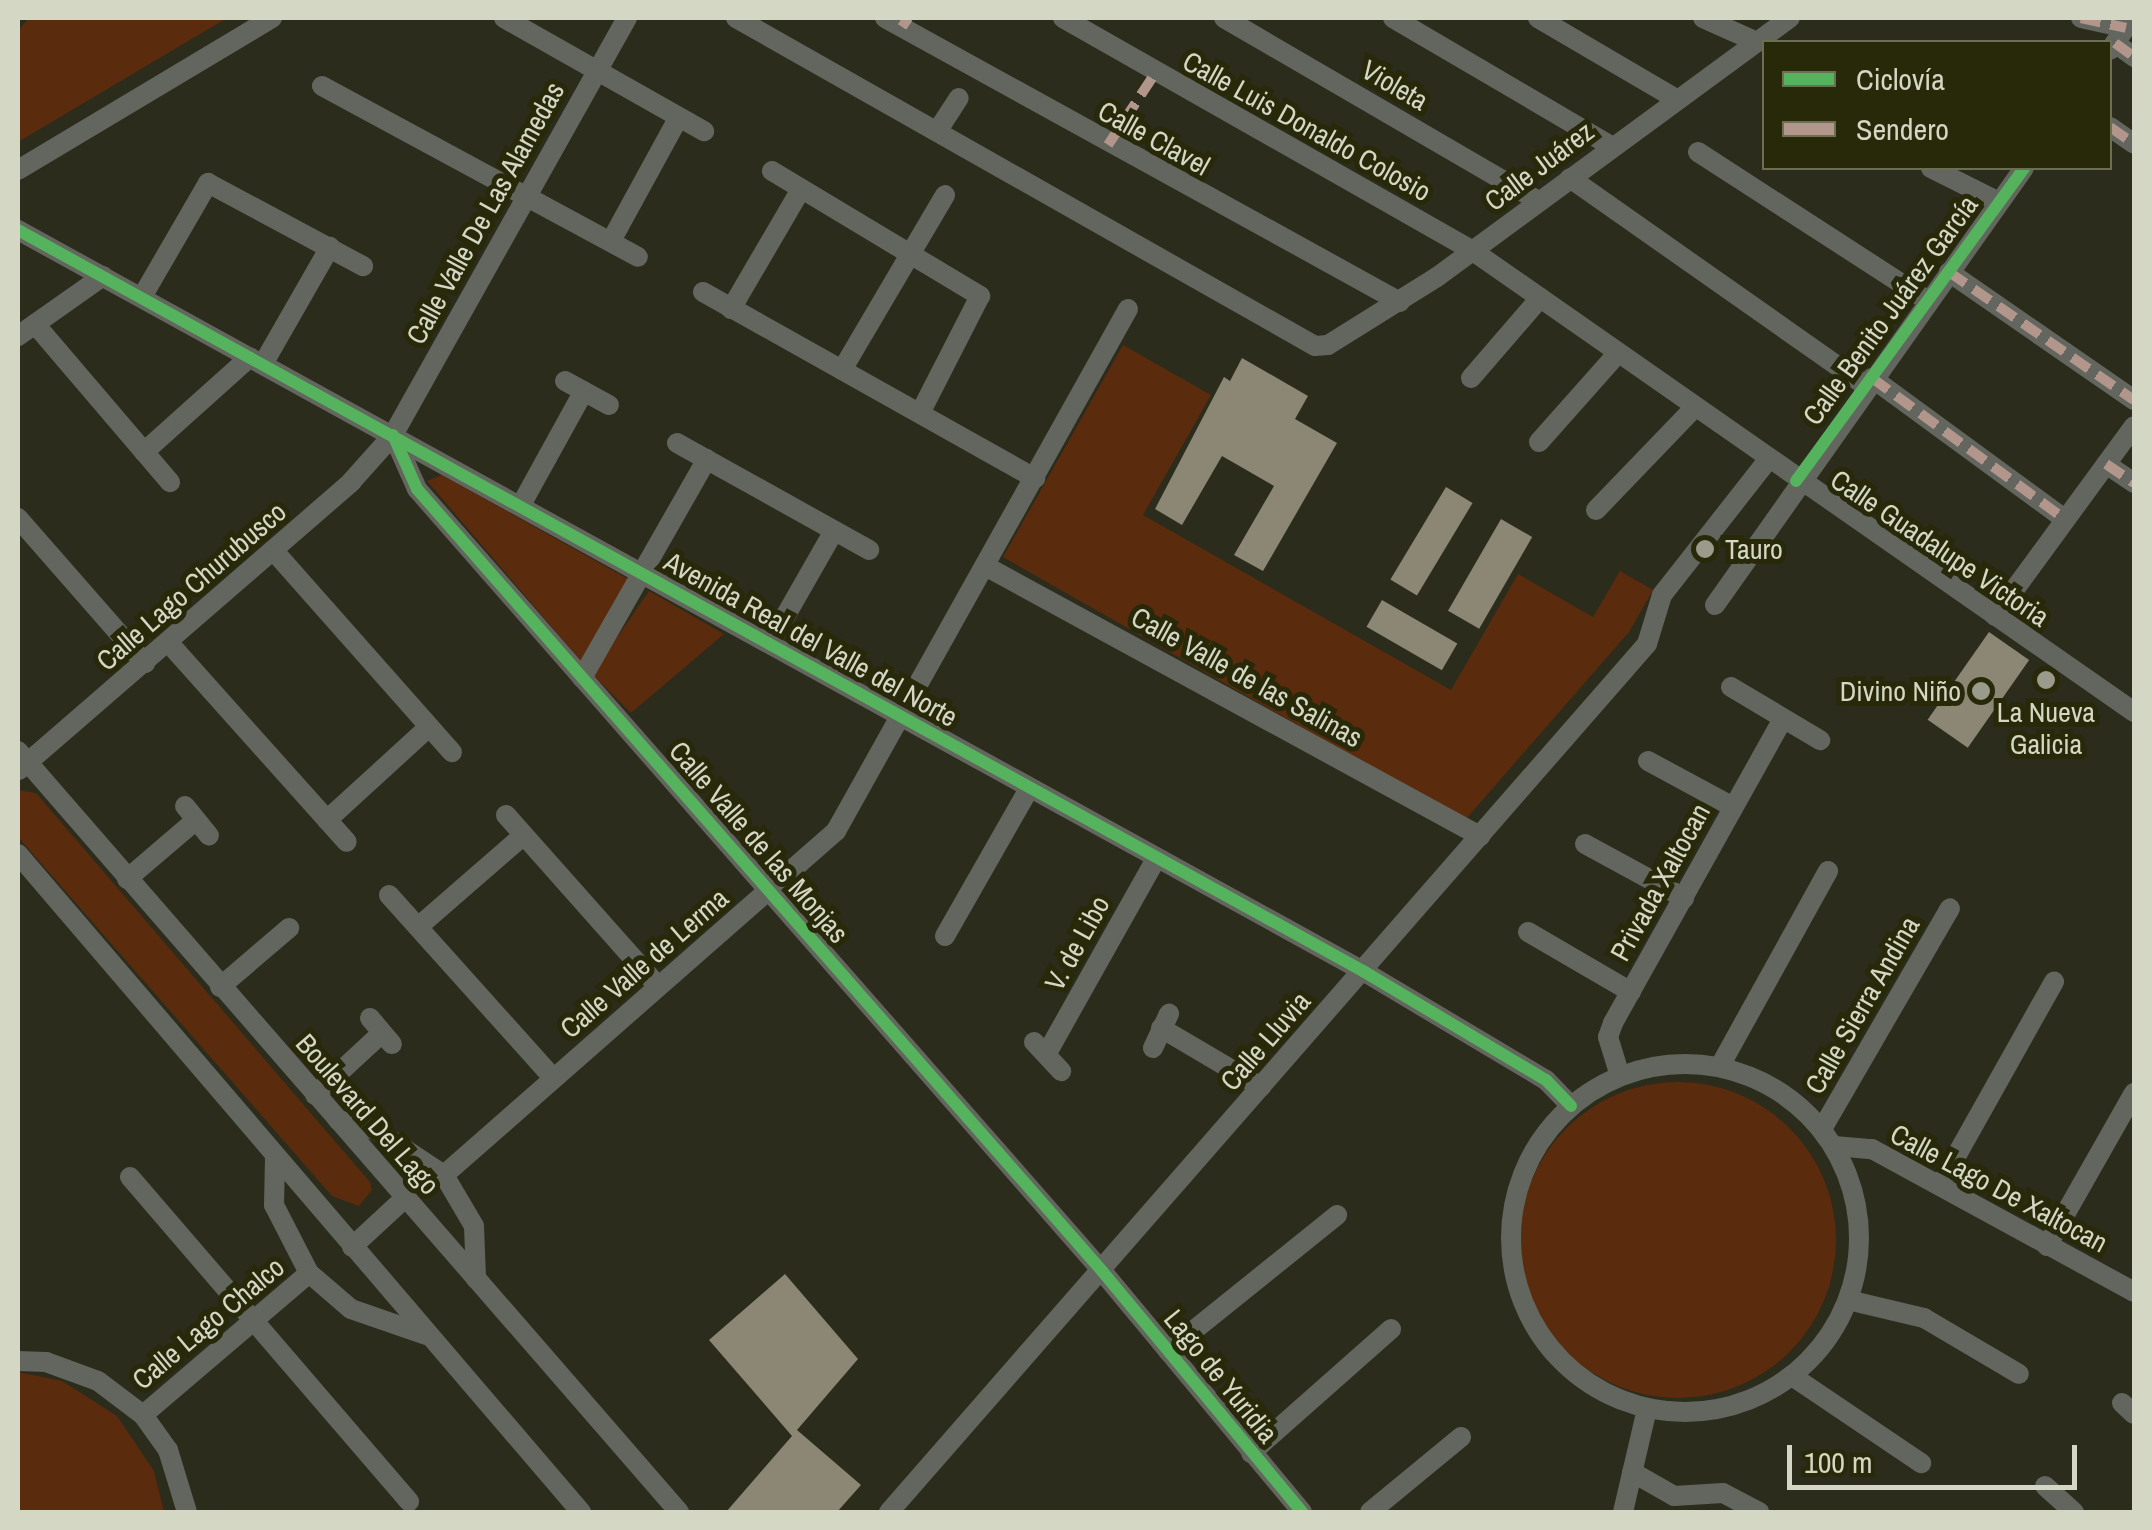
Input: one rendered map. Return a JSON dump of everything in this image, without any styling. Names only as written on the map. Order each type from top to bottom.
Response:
[{"type":"street","points":[[18,170],[272,18]]},
{"type":"street","points":[[504,18],[704,131]]},
{"type":"street","name":"Calle Valle De Las Alamedas","points":[[394,435],[524,193],[627,18]]},
{"type":"street","points":[[736,18],[938,130],[959,98]]},
{"type":"street","name":"Calle Clavel","points":[[886,18],[1400,302]]},
{"type":"street","name":"Calle Luis Donaldo Colosio","points":[[1062,18],[1474,252]]},
{"type":"street","name":"Violeta","points":[[1224,18],[1538,201]]},
{"type":"street","points":[[1394,18],[1611,146]]},
{"type":"street","points":[[1538,18],[1676,99]]},
{"type":"street","points":[[1703,18],[1763,40]]},
{"type":"street","name":"Calle Juárez","points":[[1767,40],[1790,18]]},
{"type":"street","points":[[2081,18],[2121,35],[2134,57]]},
{"type":"street","name":"Calle Juárez","points":[[938,130],[1315,346],[1328,345],[1474,252],[1611,146],[1762,44]]},
{"type":"street","points":[[322,86],[638,257]]},
{"type":"street","points":[[611,241],[679,117]]},
{"type":"street","points":[[2112,128],[2134,144]]},
{"type":"street","points":[[1698,152],[1928,301]]},
{"type":"street","points":[[1935,170],[1999,202]]},
{"type":"street","name":"Calle Benito Juárez García","points":[[1714,605],[1796,481],[2023,170]]},
{"type":"street","points":[[772,171],[912,251],[980,296],[920,413]]},
{"type":"street","points":[[1570,178],[2065,519]]},
{"type":"street","points":[[142,297],[208,182],[362,266]]},
{"type":"street","points":[[730,308],[801,189]]},
{"type":"street","points":[[842,370],[945,195]]},
{"type":"street","name":"Avenida Real del Valle del Norte","points":[[18,230],[1362,971],[1546,1080],[1571,1106]]},
{"type":"street","points":[[144,452],[257,360],[330,247]]},
{"type":"street","name":"Calle Guadalupe Victoria","points":[[1474,252],[1796,481],[2134,712]]},
{"type":"street","points":[[1949,272],[2134,400]]},
{"type":"street","points":[[103,276],[26,330],[170,482]]},
{"type":"street","points":[[703,292],[1035,478]]},
{"type":"street","points":[[1471,378],[1540,298]]},
{"type":"street","name":"Calle Valle de Lerma","points":[[444,1175],[836,831],[1128,309]]},
{"type":"street","points":[[1539,442],[1618,353]]},
{"type":"street","points":[[565,381],[609,405]]},
{"type":"street","points":[[521,505],[584,391]]},
{"type":"street","points":[[1596,510],[1694,408]]},
{"type":"street","points":[[1995,616],[2134,426]]},
{"type":"street","name":"Calle Lago Churubusco","points":[[21,762],[146,662],[274,550],[394,435]]},
{"type":"street","name":"Calle Valle de las Monjas","points":[[394,435],[418,489],[1102,1271]]},
{"type":"street","points":[[677,443],[869,550]]},
{"type":"street","points":[[582,678],[707,459]]},
{"type":"street","name":"Calle Lluvia","points":[[889,1512],[1647,644],[1662,594],[1768,460]]},
{"type":"street","points":[[2106,464],[2134,483]]},
{"type":"street","points":[[18,518],[146,662]]},
{"type":"street","points":[[770,644],[834,531]]},
{"type":"street","points":[[274,550],[452,752]]},
{"type":"street","name":"Calle Valle de las Salinas","points":[[987,567],[1480,836]]},
{"type":"street","points":[[168,642],[347,842]]},
{"type":"street","points":[[1730,687],[1820,740]]},
{"type":"street","name":"Privada Xaltocan","points":[[1620,1076],[1608,1037],[1783,719]]},
{"type":"street","points":[[327,820],[429,727]]},
{"type":"street","points":[[1648,761],[1733,807]]},
{"type":"street","name":"Boulevard Del Lago","points":[[21,762],[679,1512]]},
{"type":"street","points":[[946,936],[1029,789]]},
{"type":"street","points":[[506,815],[658,986]]},
{"type":"street","points":[[127,879],[196,821]]},
{"type":"street","points":[[418,927],[524,835]]},
{"type":"street","points":[[1585,844],[1684,898]]},
{"type":"street","points":[[18,854],[581,1512]]},
{"type":"street","name":"V. de Libo","points":[[1061,1071],[1040,1048],[1156,860]]},
{"type":"street","points":[[1720,1066],[1828,871]]},
{"type":"street","points":[[389,896],[553,1078]]},
{"type":"street","name":"Calle Sierra Andina","points":[[1828,1138],[1950,908]]},
{"type":"street","points":[[220,987],[289,928]]},
{"type":"street","points":[[1528,932],[1631,992]]},
{"type":"street","points":[[1941,1183],[2054,982]]},
{"type":"street","points":[[1161,1030],[1262,1087]]},
{"type":"street","points":[[315,1096],[381,1032]]},
{"type":"street","points":[[1652,1066],[1720,1066],[1776,1088],[1828,1138],[1848,1175],[1860,1238],[1848,1300],[1825,1342],[1792,1376],[1738,1405],[1708,1412],[1647,1409],[1606,1395],[1570,1371],[1541,1339],[1521,1301],[1511,1259],[1511,1215],[1523,1173],[1544,1135],[1571,1106],[1620,1076],[1652,1066]]},
{"type":"street","points":[[2047,1246],[2134,1093]]},
{"type":"street","points":[[337,1120],[376,1130],[444,1175],[474,1226],[476,1279]]},
{"type":"street","name":"Calle Lago De Xaltocan","points":[[1828,1138],[1872,1149],[1941,1183],[2134,1292]]},
{"type":"street","points":[[276,1158],[274,1205],[309,1273],[350,1309],[430,1336]]},
{"type":"street","points":[[130,1177],[409,1500]]},
{"type":"street","points":[[352,1247],[405,1198]]},
{"type":"street","points":[[1168,1350],[1337,1215]]},
{"type":"street","name":"Lago de Yuridia","points":[[1102,1271],[1302,1512]]},
{"type":"street","name":"Calle Lago Chalco","points":[[142,1416],[309,1273]]},
{"type":"street","points":[[1848,1300],[1914,1314],[2019,1374]]},
{"type":"street","points":[[1250,1453],[1391,1329]]},
{"type":"street","points":[[18,1361],[46,1362],[98,1381],[142,1416],[168,1450],[186,1512]]},
{"type":"street","points":[[1792,1376],[1921,1463]]},
{"type":"street","points":[[1623,1512],[1647,1409]]},
{"type":"street","points":[[1370,1512],[1461,1436]]},
{"type":"street","points":[[1632,1472],[1674,1496],[1723,1493],[1759,1512]]},
{"type":"street","points":[[2045,1486],[2074,1512]]},
{"type":"shaded area","points":[[29,18],[227,18],[18,142],[18,31]]},
{"type":"shaded area","points":[[1123,345],[1211,395],[1143,515],[1451,690],[1518,574],[1593,617],[1620,571],[1653,590],[1629,632],[1465,820],[1003,557]]},
{"type":"shaded area","points":[[442,475],[628,579],[581,661],[427,481]]},
{"type":"shaded area","points":[[649,591],[724,634],[631,713],[592,674]]},
{"type":"shaded area","points":[[18,790],[36,793],[370,1182],[372,1190],[359,1206],[332,1196],[18,837]]},
{"type":"shaded area","points":[[1678,1082],[1709,1085],[1739,1094],[1766,1108],[1790,1128],[1810,1152],[1824,1179],[1833,1209],[1833,1271],[1824,1301],[1810,1328],[1790,1352],[1766,1372],[1739,1386],[1709,1395],[1678,1398],[1647,1395],[1617,1386],[1590,1372],[1566,1352],[1546,1328],[1532,1301],[1523,1271],[1520,1240],[1523,1209],[1532,1179],[1546,1152],[1566,1128],[1590,1108],[1617,1094],[1647,1085]]},
{"type":"shaded area","points":[[18,1372],[62,1381],[117,1416],[154,1471],[164,1512],[18,1512]]},
{"type":"building","points":[[1242,358],[1308,396],[1295,419],[1337,443],[1263,571],[1234,555],[1274,486],[1222,456],[1182,525],[1155,509],[1224,377],[1230,381]]},
{"type":"building","points":[[1446,487],[1473,503],[1417,596],[1390,580]]},
{"type":"building","points":[[1501,519],[1532,537],[1479,629],[1448,611]]},
{"type":"building","points":[[1382,600],[1457,644],[1442,670],[1366,627]]},
{"type":"building","name":"Divino Niño","points":[[1989,632],[2029,660],[1968,748],[1928,720]]},
{"type":"building","points":[[785,1274],[858,1359],[797,1430],[861,1485],[837,1512],[726,1512],[792,1436],[709,1340]]},
{"type":"marked path","points":[[902,27],[908,18]]},
{"type":"marked path","points":[[2081,18],[2126,28]]},
{"type":"marked path","points":[[2115,43],[2134,57]]},
{"type":"marked path","points":[[1108,145],[1156,72]]},
{"type":"marked path","points":[[2112,128],[2134,144]]},
{"type":"marked path","points":[[1949,272],[2134,400]]},
{"type":"marked path","points":[[1872,378],[2065,519]]},
{"type":"marked path","points":[[2106,464],[2134,483]]},
{"type":"cycle path","points":[[1796,481],[2023,170]]},
{"type":"cycle path","points":[[18,230],[1363,971],[1546,1080],[1571,1106]]},
{"type":"cycle path","points":[[393,435],[417,489],[1102,1271],[1302,1512]]},
{"type":"place","name":"Tauro","points":[[1705,549]]},
{"type":"place","name":"La Nueva Galicia","points":[[2046,680]]},
{"type":"place","name":"Divino Niño","points":[[1981,691]]}]
